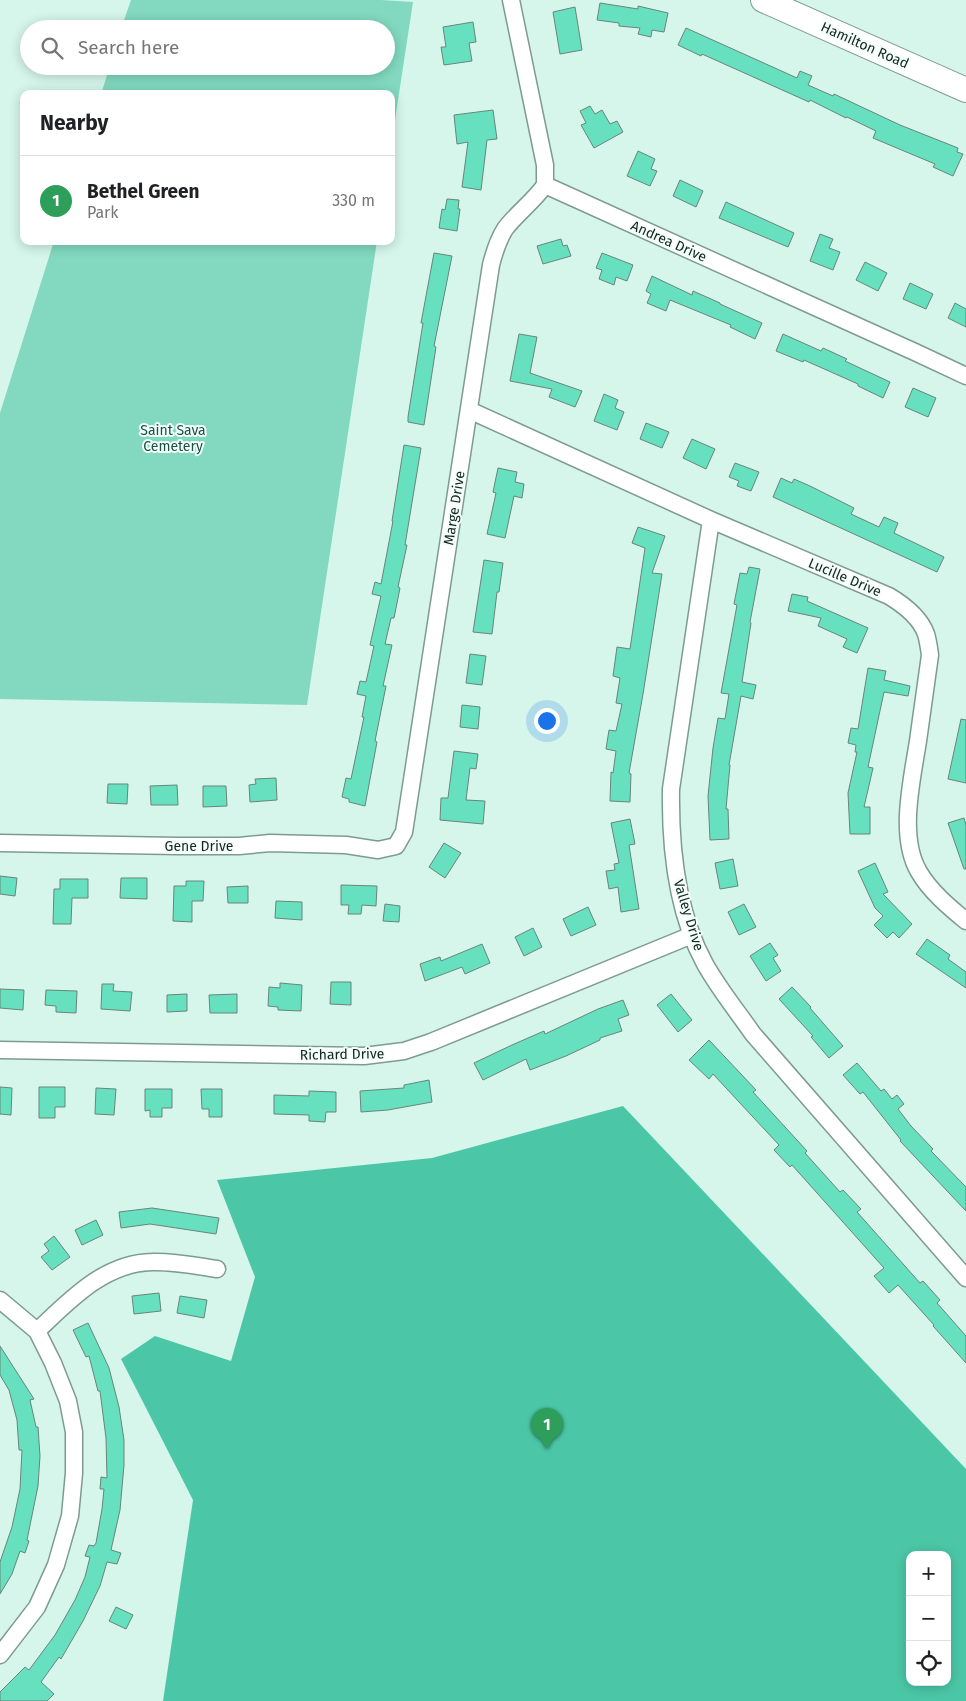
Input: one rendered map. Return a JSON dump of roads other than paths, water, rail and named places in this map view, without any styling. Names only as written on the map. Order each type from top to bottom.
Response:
[{"type":"street","points":[[511,0],[545,165],[545,186]]},
{"type":"street","name":"Hamilton Road","points":[[763,0],[966,90]]},
{"type":"street","name":"Andrea Drive","points":[[545,186],[966,376]]},
{"type":"street","name":"Marge Drive","points":[[396,846],[404,832],[491,265],[496,247],[506,229],[545,186]]},
{"type":"street","name":"Lucille Drive","points":[[469,410],[711,520],[889,596],[903,605],[916,618],[926,634],[930,654],[910,792],[908,823],[910,849],[918,872],[936,894],[966,921]]},
{"type":"street","name":"Valley Drive","points":[[711,520],[670,789],[670,825],[674,863],[692,935],[705,964],[754,1034],[966,1278]]},
{"type":"street","name":"Gene Drive","points":[[0,843],[187,846],[346,845],[378,850],[396,846]]},
{"type":"street","name":"Richard Drive","points":[[0,1050],[364,1056],[404,1051],[431,1042],[692,935]]},
{"type":"street","points":[[37,1331],[69,1301],[99,1278],[126,1266],[150,1262],[173,1262],[217,1268]]},
{"type":"street","points":[[0,1300],[37,1331],[53,1363],[68,1401],[74,1432],[74,1473],[71,1508],[56,1565],[37,1607],[0,1655]]},
{"type":"place","name":"Bethel Green","points":[[547,1449]]},
{"type":"park label","name":"Saint Sava Cemetery","points":[[173,438]]}]
